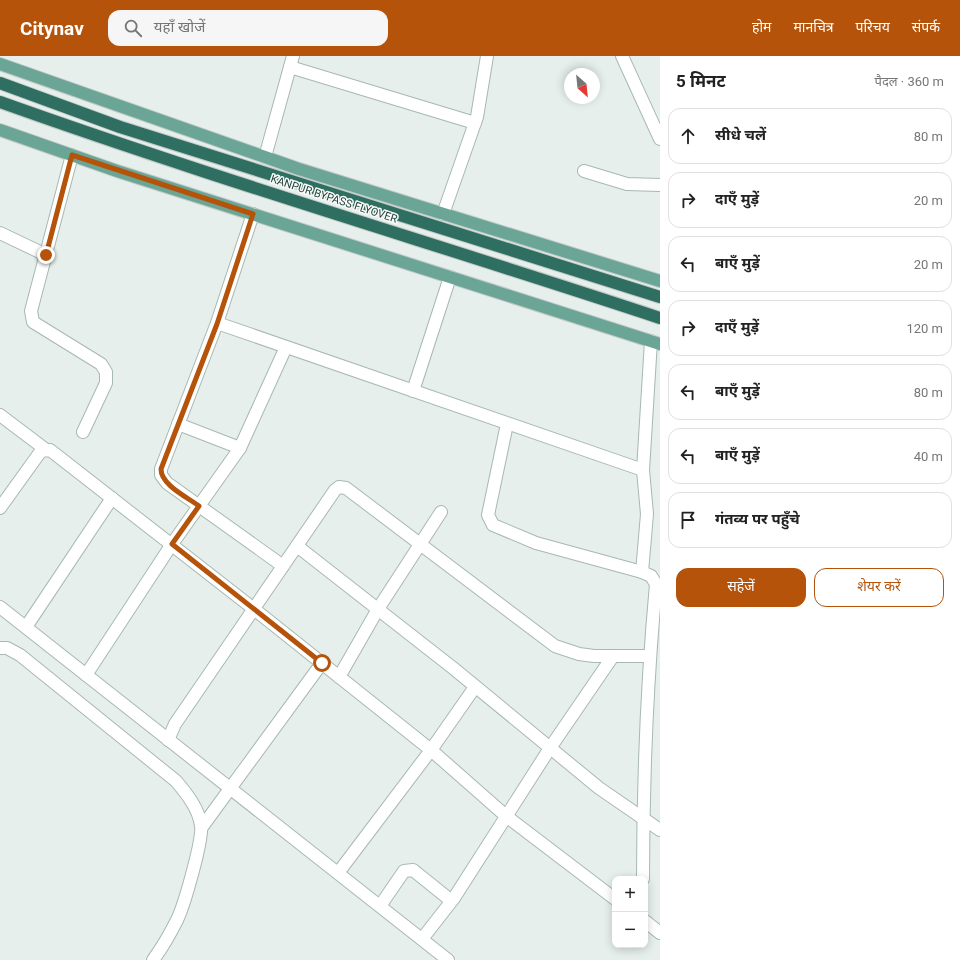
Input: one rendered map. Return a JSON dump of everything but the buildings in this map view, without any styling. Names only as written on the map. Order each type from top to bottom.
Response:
[{"type":"highway","name":"KANPUR BYPASS FLYOVER","points":[[0,83],[120,127],[660,297]]},
{"type":"highway","name":"KANPUR BYPASS FLYOVER","points":[[0,102],[113,143],[660,318]]},
{"type":"main road","points":[[0,64],[265,157],[660,281]]},
{"type":"main road","points":[[0,130],[253,214],[655,343]]},
{"type":"street","points":[[443,214],[476,123],[483,88],[487,56]]},
{"type":"street","points":[[622,56],[660,139]]},
{"type":"street","points":[[265,157],[292,62],[476,123]]},
{"type":"street","points":[[72,155],[31,311],[33,322],[101,364],[106,372],[106,383],[83,432]]},
{"type":"street","points":[[584,171],[626,184],[660,185]]},
{"type":"street","points":[[253,214],[217,324],[161,469],[161,475],[167,483],[283,566]]},
{"type":"street","points":[[0,233],[46,255]]},
{"type":"street","points":[[413,391],[450,277]]},
{"type":"street","points":[[217,324],[643,470]]},
{"type":"street","points":[[642,572],[647,514],[643,470],[655,343]]},
{"type":"street","points":[[86,675],[172,544],[240,448],[286,347]]},
{"type":"street","points":[[0,415],[45,449],[50,450],[172,544],[431,750],[506,816],[612,897]]},
{"type":"street","points":[[178,424],[240,448]]},
{"type":"street","points":[[507,424],[488,515],[493,525],[536,544],[642,572],[651,576],[656,584],[650,656],[643,782],[643,876]]},
{"type":"street","points":[[0,508],[41,451],[45,449]]},
{"type":"street","points":[[168,740],[175,724],[335,490],[340,487],[346,488],[421,543],[554,646],[579,654],[650,656]]},
{"type":"street","points":[[26,628],[112,498]]},
{"type":"street","points":[[339,677],[378,609],[441,512]]},
{"type":"street","points":[[297,546],[378,609],[599,788],[660,830]]},
{"type":"street","points":[[0,607],[448,960]]},
{"type":"street","points":[[0,648],[8,648],[20,655],[176,781],[188,795],[198,813],[202,827],[200,847],[177,919],[153,960]]},
{"type":"street","points":[[422,939],[454,898],[550,748],[613,656]]},
{"type":"street","points":[[202,827],[229,788],[322,663]]},
{"type":"street","points":[[338,873],[431,750],[475,687]]},
{"type":"street","points":[[380,906],[404,871],[407,869],[413,870],[449,899],[454,898]]},
{"type":"street","points":[[648,923],[660,933]]},
{"type":"route","points":[[46,255],[72,155],[253,214],[217,324],[161,469],[161,475],[167,483],[199,506],[172,544],[322,663]]}]
